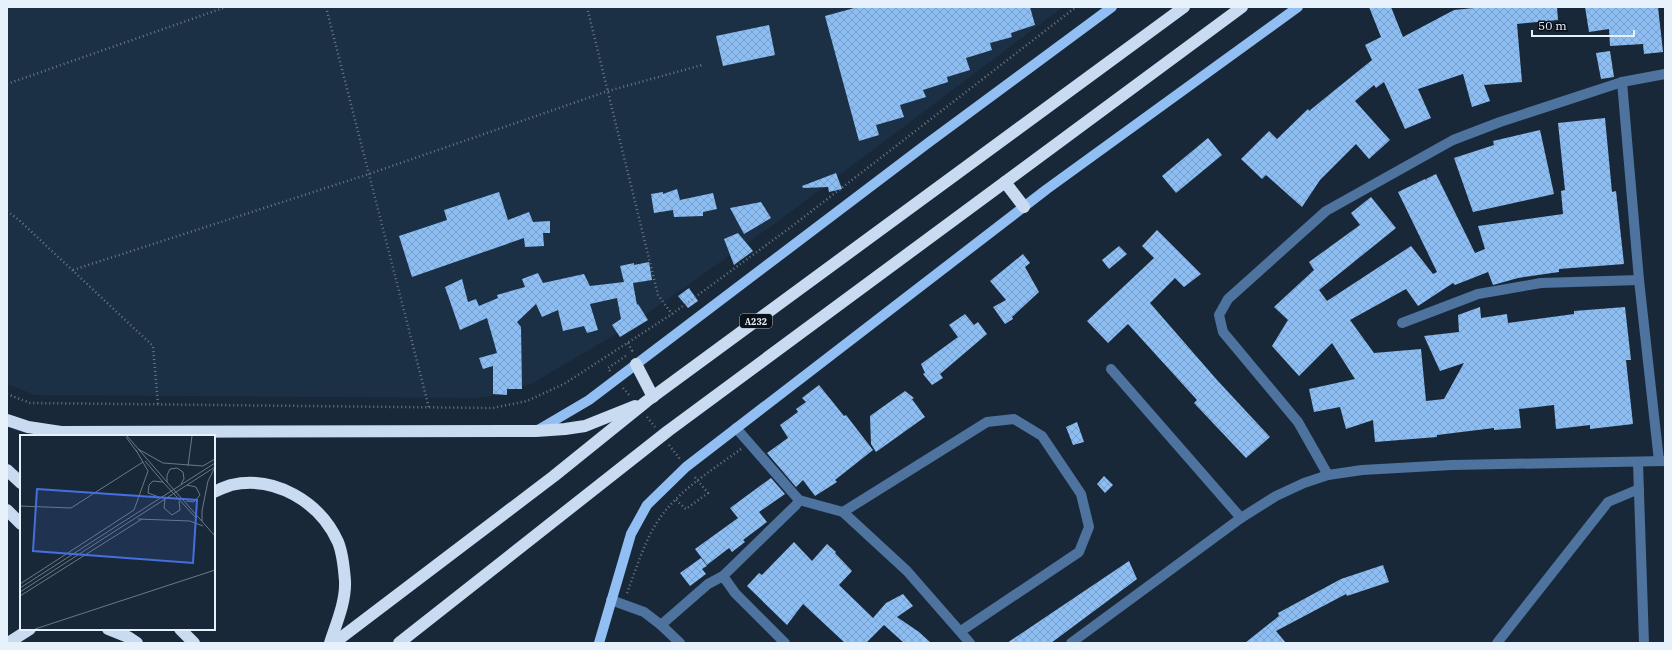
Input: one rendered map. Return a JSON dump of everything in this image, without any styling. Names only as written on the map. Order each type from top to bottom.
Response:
[{"type":"highway","name":"A232","points":[[334,643],[554,476],[650,399],[1184,7]]},
{"type":"highway","points":[[399,643],[668,430],[1242,7]]},
{"type":"highway","points":[[1005,182],[1024,207]]},
{"type":"highway","points":[[7,420],[28,427],[61,432],[536,431],[565,429],[585,426],[650,399],[636,364]]},
{"type":"highway","points":[[7,470],[20,482]]},
{"type":"highway","points":[[215,492],[231,485],[248,483],[269,485],[287,490],[302,498],[316,510],[338,542],[343,561],[345,583],[343,602],[330,643]]},
{"type":"highway","points":[[7,510],[20,523]]},
{"type":"highway","points":[[8,643],[28,630]]},
{"type":"highway","points":[[110,630],[138,643]]},
{"type":"highway","points":[[131,630],[144,643]]},
{"type":"highway","points":[[182,630],[194,643]]},
{"type":"main road","points":[[536,431],[589,400],[922,147],[1112,7]]},
{"type":"main road","points":[[599,643],[631,534],[647,505],[686,467],[1024,207],[1298,7]]},
{"type":"street","points":[[1328,476],[1298,422],[1223,332],[1219,315],[1228,299],[1326,211],[1395,171],[1453,140],[1500,122],[1622,82],[1665,74]]},
{"type":"street","points":[[1071,643],[1241,518],[1276,496],[1304,483],[1328,476],[1362,470],[1452,465],[1638,463],[1662,461],[1639,280],[1622,82]]},
{"type":"street","points":[[1402,323],[1478,294],[1541,283],[1639,280]]},
{"type":"street","points":[[1111,369],[1241,518]]},
{"type":"street","points":[[843,512],[987,422],[1014,419],[1042,436],[1081,494],[1089,527],[1087,533],[1079,552],[961,631]]},
{"type":"street","points":[[736,428],[799,500],[843,512],[907,570],[970,643]]},
{"type":"street","points":[[1638,463],[1644,643]]},
{"type":"street","points":[[1497,643],[1608,502],[1639,489]]},
{"type":"street","points":[[661,625],[708,584],[724,576],[796,505],[799,500]]},
{"type":"street","points":[[724,576],[735,593],[785,643]]},
{"type":"street","points":[[611,600],[644,612],[661,625],[680,643]]},
{"type":"path","points":[[7,84],[226,7]]},
{"type":"path","points":[[326,7],[429,408]]},
{"type":"path","points":[[587,7],[658,295],[672,314]]},
{"type":"path","points":[[7,394],[30,403],[493,408],[527,401],[564,384],[672,314],[791,227],[1076,7]]},
{"type":"path","points":[[73,270],[369,174],[608,90],[702,65]]},
{"type":"path","points":[[7,212],[19,220],[153,346],[158,404]]},
{"type":"path","points":[[608,368],[632,351],[628,343]]},
{"type":"path","points":[[623,604],[646,542],[662,515],[676,500],[749,442]]},
{"type":"path","points":[[676,500],[686,509],[708,493]]},
{"type":"shaded area","points":[[7,7],[1063,7],[773,225],[628,327],[533,383],[498,395],[478,398],[35,395],[7,384]]},
{"type":"building","points":[[858,7],[1030,7],[1035,25],[1011,33],[1012,37],[990,43],[992,50],[966,58],[970,70],[947,77],[948,82],[923,90],[926,97],[900,105],[904,117],[876,125],[879,135],[859,141],[825,16]]},
{"type":"building","points":[[1369,7],[1391,7],[1403,37],[1454,10],[1484,7],[1557,7],[1558,20],[1517,24],[1522,82],[1484,85],[1490,101],[1472,107],[1463,74],[1418,89],[1431,118],[1405,129],[1384,82],[1376,88],[1374,85],[1355,101],[1390,140],[1369,159],[1356,144],[1320,180],[1302,207],[1266,175],[1262,179],[1241,159],[1269,131],[1277,139],[1308,109],[1309,111],[1372,60],[1365,45],[1381,37]]},
{"type":"building","points":[[1585,7],[1658,7],[1663,52],[1644,54],[1643,44],[1610,46],[1609,29],[1589,32]]},
{"type":"building","points":[[769,25],[775,55],[723,66],[716,36]]},
{"type":"building","points":[[1610,51],[1614,77],[1601,79],[1596,53]]},
{"type":"building","points":[[1605,118],[1612,192],[1616,191],[1624,264],[1559,269],[1559,272],[1518,278],[1493,285],[1488,272],[1455,285],[1453,283],[1418,306],[1406,289],[1350,320],[1374,353],[1421,349],[1426,401],[1444,399],[1464,363],[1440,371],[1424,336],[1459,332],[1458,315],[1480,307],[1481,318],[1507,314],[1508,323],[1574,314],[1574,311],[1625,307],[1631,360],[1626,360],[1633,424],[1590,429],[1590,425],[1556,429],[1554,405],[1519,409],[1521,428],[1494,430],[1494,428],[1437,435],[1437,437],[1375,442],[1373,420],[1346,429],[1340,407],[1314,412],[1309,389],[1355,379],[1332,343],[1299,376],[1272,346],[1288,320],[1274,307],[1314,270],[1309,262],[1360,225],[1351,213],[1371,197],[1396,228],[1319,290],[1327,301],[1411,246],[1433,274],[1437,272],[1398,192],[1425,179],[1427,181],[1426,179],[1436,174],[1475,253],[1485,249],[1478,226],[1563,214],[1561,191],[1565,190],[1558,123]]},
{"type":"building","points":[[1540,130],[1554,194],[1473,212],[1454,158],[1494,145],[1493,141]]},
{"type":"building","points":[[1208,138],[1222,155],[1176,193],[1162,176]]},
{"type":"building","points":[[836,173],[842,189],[829,192],[828,187],[803,188],[802,186]]},
{"type":"building","points":[[677,189],[680,200],[713,193],[717,209],[703,212],[703,216],[674,217],[673,210],[654,213],[651,194],[663,192],[663,194]]},
{"type":"building","points":[[499,192],[508,220],[529,212],[533,222],[550,221],[550,233],[543,233],[544,246],[525,247],[524,238],[412,277],[399,236],[447,220],[444,210]]},
{"type":"building","points":[[761,202],[771,218],[744,234],[730,208]]},
{"type":"building","points":[[1157,230],[1201,274],[1184,287],[1175,278],[1150,303],[1217,380],[1270,437],[1246,458],[1194,403],[1197,400],[1128,324],[1108,343],[1087,321],[1154,258],[1142,246]]},
{"type":"building","points":[[738,233],[753,251],[734,265],[724,239]]},
{"type":"building","points":[[1119,246],[1127,254],[1109,269],[1102,260]]},
{"type":"building","points":[[1023,254],[1030,263],[1025,267],[1039,292],[1012,317],[1013,319],[1005,324],[993,307],[1006,300],[990,281]]},
{"type":"building","points":[[649,262],[652,280],[633,283],[637,305],[638,304],[648,320],[620,337],[612,325],[621,319],[617,298],[590,304],[598,330],[587,333],[584,326],[563,331],[558,310],[542,317],[536,304],[517,322],[521,327],[522,389],[507,389],[507,395],[493,394],[493,366],[483,369],[479,358],[497,353],[487,318],[460,330],[445,287],[462,279],[468,302],[476,299],[479,306],[498,298],[497,295],[525,287],[522,279],[538,273],[543,283],[584,274],[590,286],[624,282],[620,266]]},
{"type":"building","points":[[689,288],[698,301],[688,308],[678,296]]},
{"type":"building","points":[[965,314],[974,325],[978,322],[987,334],[940,374],[943,378],[932,385],[923,374],[925,373],[921,364],[958,337],[949,325]]},
{"type":"building","points":[[819,385],[844,416],[846,415],[873,450],[835,480],[837,482],[815,496],[803,480],[796,487],[767,453],[788,438],[780,425],[798,412],[796,409],[806,402],[802,398]]},
{"type":"building","points":[[905,391],[914,398],[912,399],[925,417],[876,452],[871,444],[870,416]]},
{"type":"building","points":[[1077,422],[1084,442],[1073,445],[1066,427]]},
{"type":"building","points":[[1104,476],[1113,485],[1105,493],[1097,484]]},
{"type":"building","points":[[771,478],[785,494],[759,512],[767,522],[743,540],[745,542],[732,552],[729,548],[707,565],[695,549],[738,518],[730,508]]},
{"type":"building","points":[[794,542],[812,561],[827,544],[836,552],[835,553],[852,571],[839,585],[873,618],[886,603],[903,594],[913,606],[897,617],[919,632],[931,643],[904,643],[884,625],[866,643],[845,643],[803,604],[787,625],[747,586],[759,573],[762,575]]},
{"type":"building","points":[[701,558],[707,566],[702,569],[706,574],[690,586],[680,573]]},
{"type":"building","points":[[1129,561],[1137,579],[1051,643],[1007,643]]},
{"type":"building","points":[[1383,565],[1389,582],[1347,596],[1346,594],[1276,631],[1286,643],[1245,643],[1279,616],[1278,613],[1341,579]]}]
